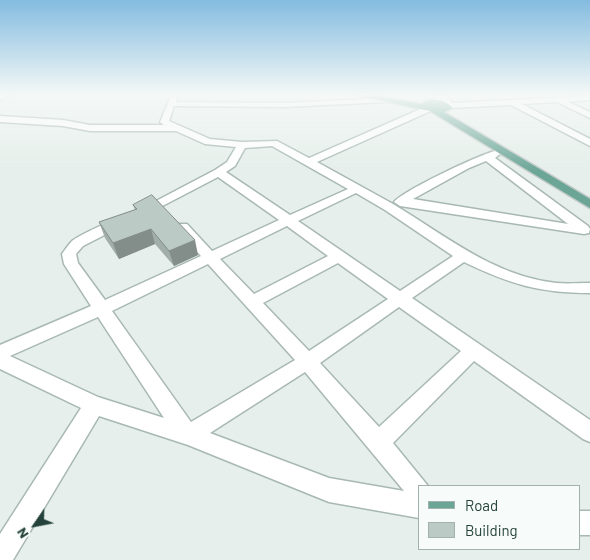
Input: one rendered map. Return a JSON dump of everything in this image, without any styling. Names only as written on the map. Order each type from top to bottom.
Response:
[{"type":"main road","points":[[461,120],[590,204]]},
{"type":"main road","points":[[469,120],[590,194]]},
{"type":"street","points":[[18,120],[63,123],[90,128],[176,128]]},
{"type":"street","points":[[165,120],[164,122],[208,142],[242,145],[274,143],[356,189],[395,204],[587,232]]},
{"type":"street","points":[[309,162],[396,120]]},
{"type":"street","points":[[545,120],[590,143]]},
{"type":"street","points":[[188,436],[103,308],[71,264],[69,254],[78,243],[220,172],[231,164],[242,145]]},
{"type":"street","points":[[395,204],[486,156],[506,151]]},
{"type":"street","points":[[486,156],[587,232]]},
{"type":"street","points":[[220,172],[590,432]]},
{"type":"street","points":[[0,353],[103,308],[356,189]]},
{"type":"street","points":[[159,203],[308,361],[380,442],[418,491]]},
{"type":"street","points":[[395,204],[463,256],[526,282],[556,288],[590,288]]},
{"type":"street","points":[[252,302],[339,256]]},
{"type":"street","points":[[188,436],[308,361],[463,256]]},
{"type":"street","points":[[380,442],[474,350]]},
{"type":"street","points":[[0,360],[94,405],[188,436],[329,490],[418,506]]},
{"type":"street","points":[[0,558],[94,405]]},
{"type":"building","points":[[152,195],[195,240],[169,251],[151,229],[113,243],[99,222],[137,209],[133,205]]}]
